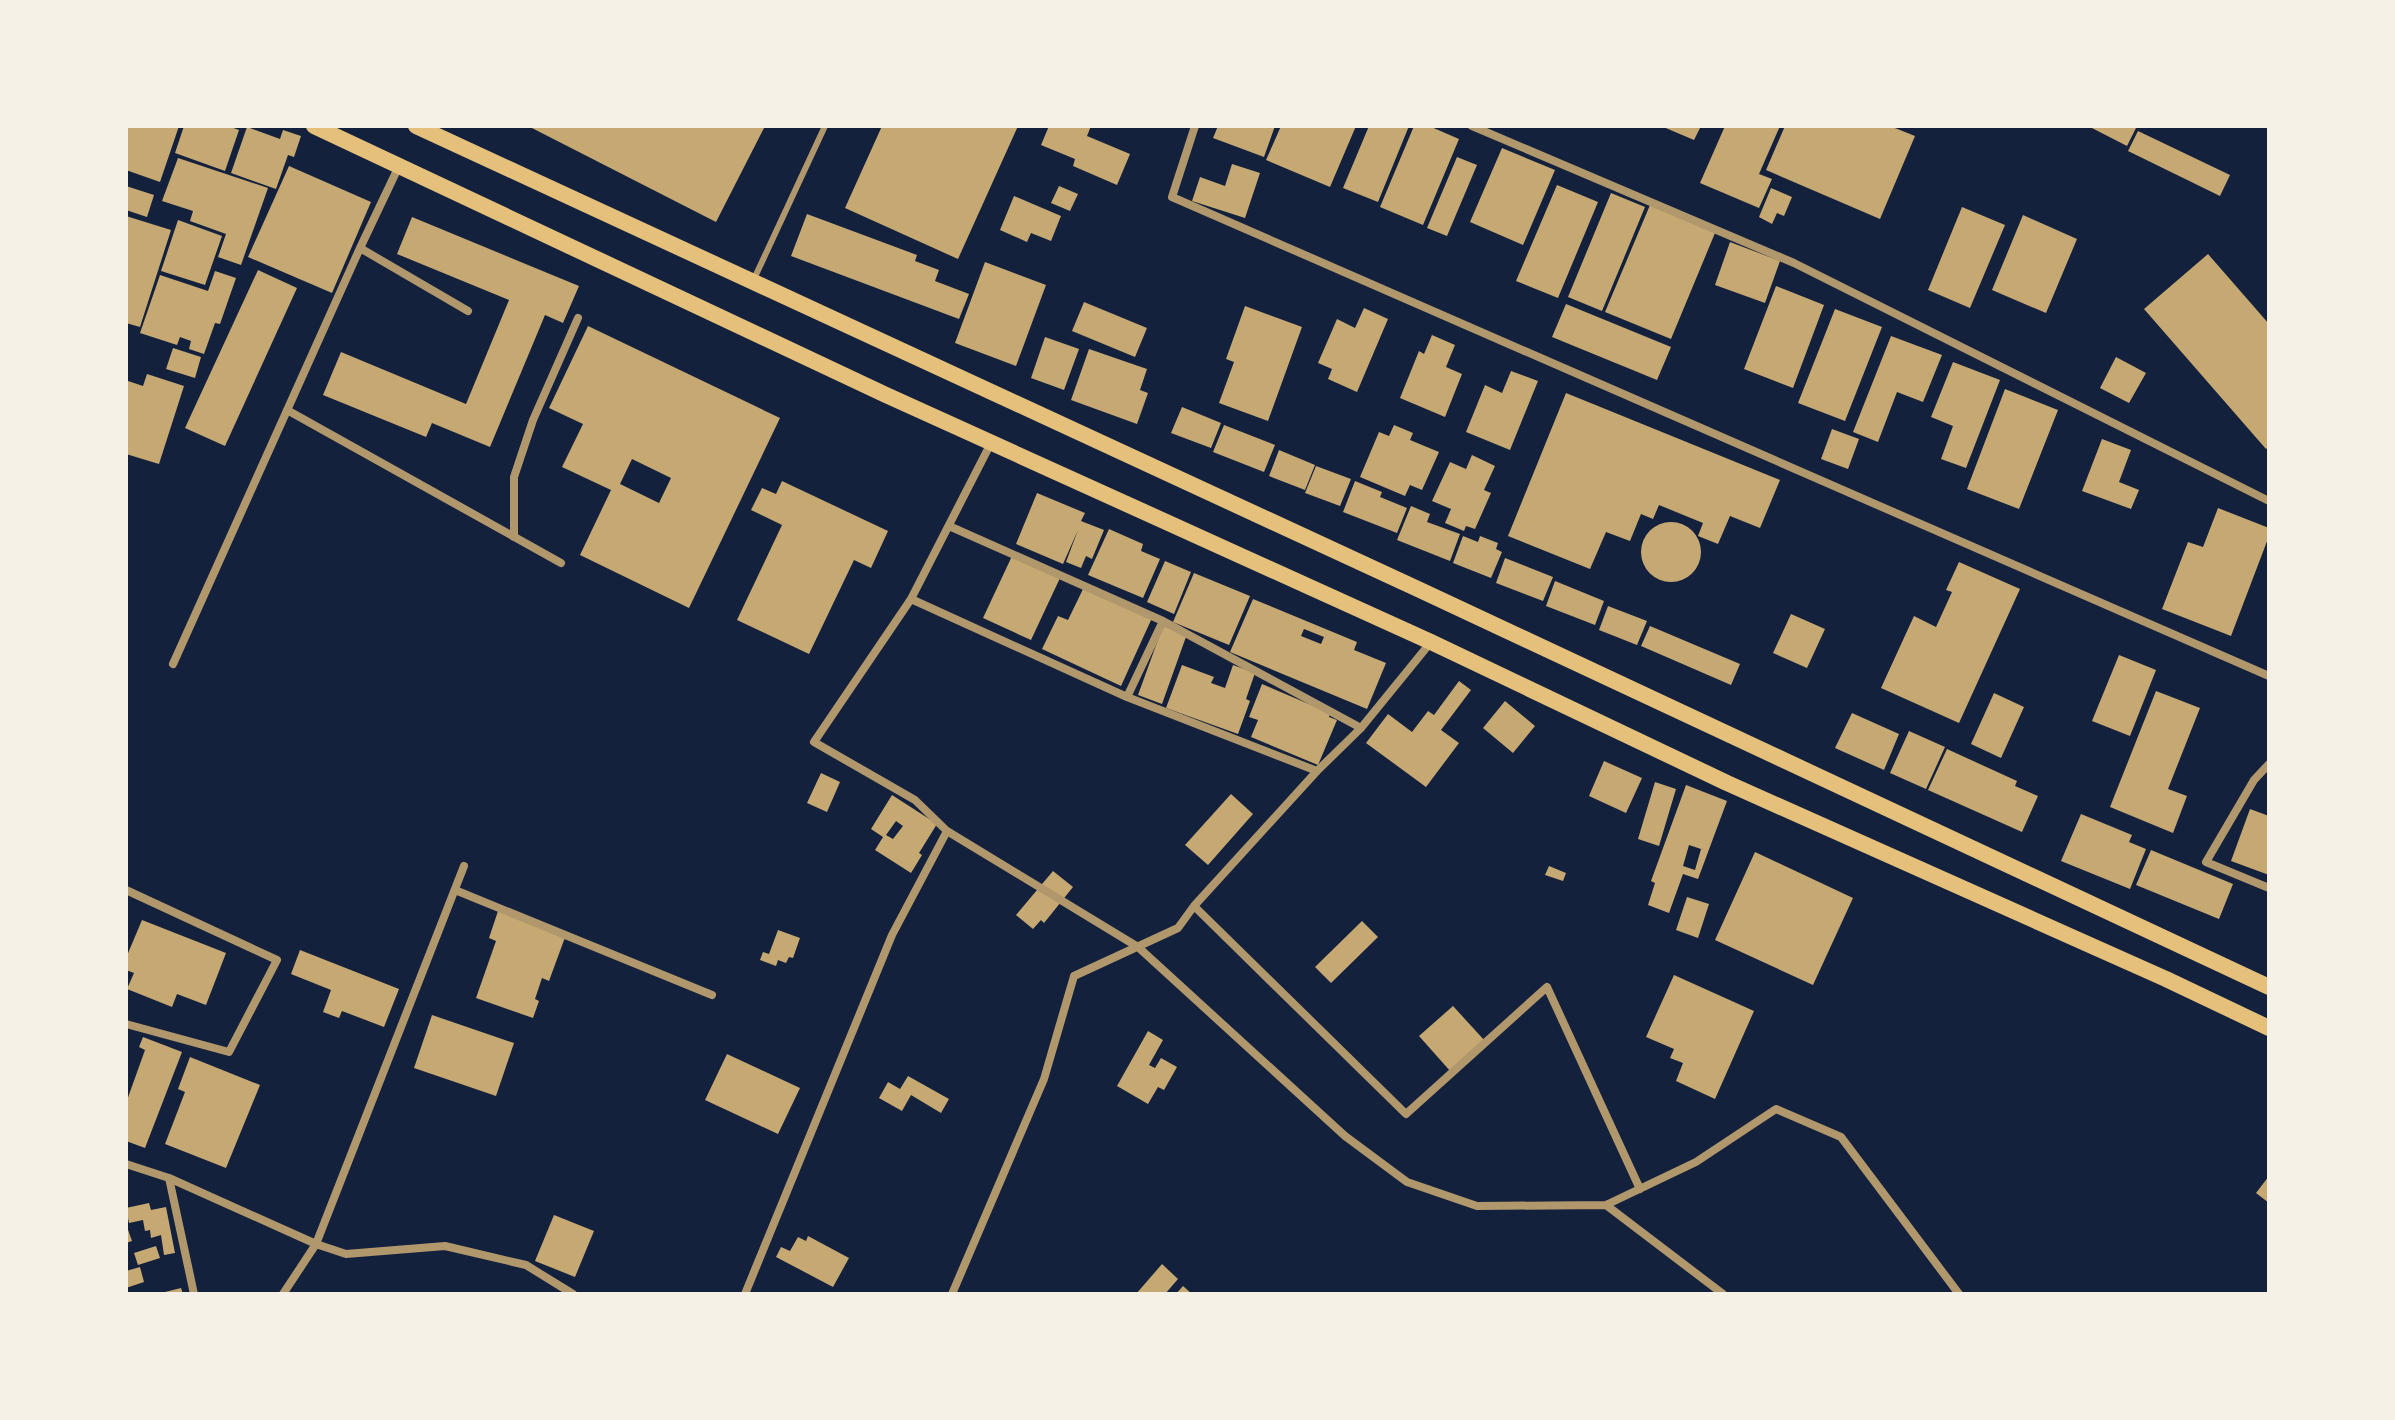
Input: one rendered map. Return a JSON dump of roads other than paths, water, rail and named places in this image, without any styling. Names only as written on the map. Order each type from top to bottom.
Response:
[{"type":"main road","points":[[314,126],[991,442],[1431,642],[1727,783],[2269,1028]]},
{"type":"main road","points":[[416,126],[2269,987]]},
{"type":"street","points":[[1195,126],[1172,197],[2269,676]]},
{"type":"street","points":[[1472,126],[1794,263],[2269,501]]},
{"type":"street","points":[[173,664],[399,166]]},
{"type":"street","points":[[360,248],[468,311]]},
{"type":"street","points":[[514,537],[514,477],[533,420],[578,318]]},
{"type":"street","points":[[287,410],[561,563]]},
{"type":"street","points":[[991,442],[911,599],[814,742],[915,800],[947,831],[1138,947],[1345,1136],[1407,1182],[1477,1206],[1606,1205],[1696,1162],[1776,1109],[1841,1137],[1959,1294]]},
{"type":"street","points":[[949,526],[1163,621],[1361,728]]},
{"type":"street","points":[[911,599],[1127,697],[1317,771]]},
{"type":"street","points":[[1127,697],[1163,621]]},
{"type":"street","points":[[952,1294],[1044,1079],[1074,976],[1178,928],[1194,906],[1317,771],[1361,728],[1431,642]]},
{"type":"street","points":[[2269,764],[2254,780],[2206,862],[2269,888]]},
{"type":"street","points":[[745,1294],[892,935],[947,831]]},
{"type":"street","points":[[283,1294],[316,1244],[464,866]]},
{"type":"street","points":[[126,890],[277,960],[229,1052],[126,1024]]},
{"type":"street","points":[[455,890],[712,995]]},
{"type":"street","points":[[1194,906],[1406,1114],[1547,987],[1640,1189]]},
{"type":"street","points":[[126,1164],[169,1178],[316,1244],[346,1254],[445,1246],[526,1265],[573,1294]]},
{"type":"street","points":[[169,1178],[194,1294]]},
{"type":"street","points":[[1606,1205],[1723,1294]]},
{"type":"lane","points":[[753,282],[825,126]]}]
